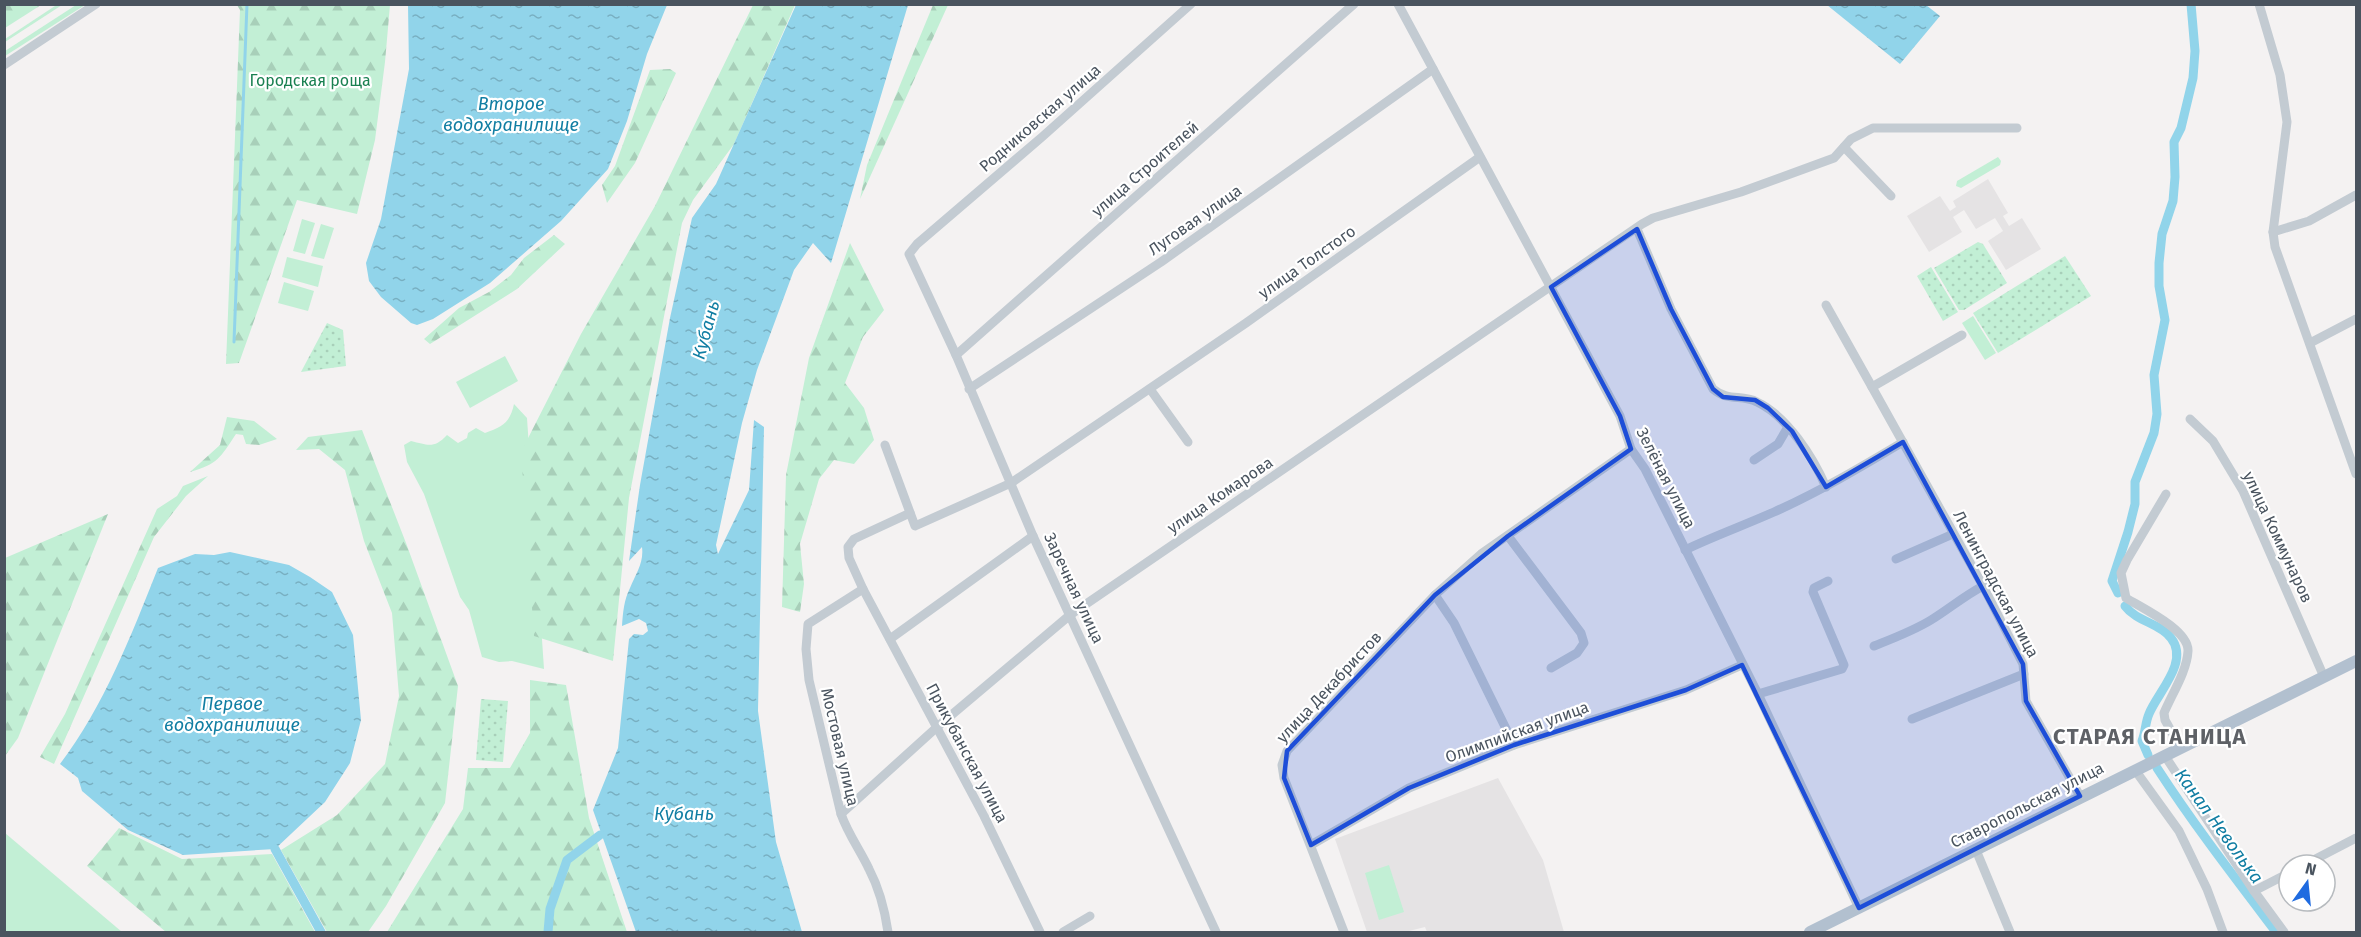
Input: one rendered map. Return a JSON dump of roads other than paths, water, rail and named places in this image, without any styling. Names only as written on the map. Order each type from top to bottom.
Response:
[{"type":"main road","name":"Ставропольская улица","points":[[1811,932],[2080,796],[2356,661]]},
{"type":"street","points":[[4,65],[96,4]]},
{"type":"street","name":"Родниковская улица","points":[[909,254],[917,244],[1042,137],[1191,4]]},
{"type":"street","name":"улица Строителей","points":[[956,355],[1354,4]]},
{"type":"street","name":"Зелёная улица","points":[[1398,4],[1620,416],[1631,449],[1645,468],[1758,694],[1859,908]]},
{"type":"street","points":[[2259,4],[2280,75],[2287,122],[2273,232],[2275,247],[2356,474]]},
{"type":"street","name":"Луговая улица","points":[[969,389],[1161,262],[1433,69]]},
{"type":"street","name":"улица Комарова","points":[[840,814],[936,728],[1070,615],[1653,218],[1741,192],[1834,158],[1851,139],[1873,128],[2017,128]]},
{"type":"street","points":[[1844,147],[1891,196]]},
{"type":"street","name":"улица Толстого","points":[[910,513],[915,526],[1011,483],[1480,158]]},
{"type":"street","points":[[2273,232],[2309,221],[2356,195]]},
{"type":"street","points":[[1637,229],[1671,309],[1713,389],[1723,397],[1755,400],[1768,408],[1788,427],[1816,465],[1826,487]]},
{"type":"street","name":"Заречная улица","points":[[909,254],[956,355],[1033,536],[1216,933]]},
{"type":"street","name":"Ленинградская улица","points":[[1826,305],[1983,586],[2023,664],[2026,701],[2080,796]]},
{"type":"street","points":[[2310,343],[2356,319]]},
{"type":"street","points":[[1872,387],[1962,335]]},
{"type":"street","points":[[1150,388],[1188,442]]},
{"type":"street","name":"улица Коммунаров","points":[[2190,419],[2213,441],[2243,492],[2324,677]]},
{"type":"street","points":[[1754,460],[1778,444],[1788,427]]},
{"type":"street","points":[[1685,550],[1773,513],[1826,487],[1903,441]]},
{"type":"street","points":[[885,445],[910,513]]},
{"type":"street","name":"улица Декабристов","points":[[1344,933],[1284,778],[1282,765],[1287,751],[1435,595],[1480,554],[1631,449]]},
{"type":"street","points":[[2166,494],[2121,573],[2126,598],[2177,630],[2187,642],[2187,658],[2164,713],[2165,720],[2180,747]]},
{"type":"street","name":"Прикубанская улица","points":[[910,513],[854,539],[848,547],[849,558],[863,589],[984,816],[1040,933]]},
{"type":"street","points":[[1896,560],[1953,534]]},
{"type":"street","points":[[890,639],[1033,536]]},
{"type":"street","points":[[1508,536],[1581,633],[1584,643],[1577,653],[1551,668]]},
{"type":"street","points":[[1758,694],[1842,669],[1844,665],[1813,592],[1814,588],[1828,581]]},
{"type":"street","points":[[1875,646],[1930,621],[1966,595],[1983,586]]},
{"type":"street","name":"Мостовая улица","points":[[863,589],[808,624],[806,650],[809,680],[840,814],[848,833],[870,870],[882,904],[888,933]]},
{"type":"street","points":[[1435,595],[1454,623],[1515,745]]},
{"type":"street","name":"Олимпийская улица","points":[[1311,845],[1409,788],[1515,745],[1686,690],[1742,665]]},
{"type":"street","points":[[1912,719],[2024,674]]},
{"type":"street","points":[[2163,757],[2284,933]]},
{"type":"street","points":[[2137,769],[2179,831],[2207,889],[2223,933]]},
{"type":"street","points":[[2327,853],[2356,838]]},
{"type":"street","points":[[1976,850],[2010,933]]},
{"type":"street","points":[[2254,891],[2277,879]]},
{"type":"street","points":[[1063,933],[1090,916]]},
{"type":"water","name":"Второе водохранилище","points":[[408,5],[667,5],[647,54],[627,121],[608,169],[561,221],[490,283],[433,319],[417,325],[411,323],[381,297],[369,281],[366,263],[381,219],[409,69]]},
{"type":"water","name":"Кубань","points":[[796,5],[908,5],[831,263],[813,243],[794,270],[757,370],[742,423],[716,545],[718,554],[749,490],[754,420],[764,427],[758,711],[776,842],[802,932],[636,932],[593,810],[618,748],[629,639],[634,634],[643,635],[648,631],[646,623],[639,619],[622,626],[626,597],[642,558],[642,547],[629,561],[640,485],[670,318],[692,218],[716,184]]},
{"type":"water","points":[[1827,5],[1926,5],[1940,16],[1900,64]]},
{"type":"water","name":"Первое водохранилище","points":[[230,552],[289,565],[332,592],[353,635],[361,720],[350,763],[325,802],[275,849],[183,855],[128,830],[82,791],[78,778],[60,764],[76,742],[115,670],[158,568],[195,554],[214,555]]},
{"type":"waterway","points":[[234,342],[247,4]]},
{"type":"waterway","name":"Канал Неволька","points":[[2118,593],[2112,581],[2135,504],[2135,482],[2154,433],[2157,414],[2154,375],[2165,320],[2159,286],[2159,263],[2162,234],[2173,201],[2174,142],[2181,128],[2193,78],[2195,51],[2191,4]]},
{"type":"waterway","name":"Канал Неволька","points":[[2125,606],[2136,616],[2166,633],[2176,647],[2177,657],[2174,667],[2147,721],[2142,741],[2148,755]]},
{"type":"waterway","name":"Канал Неволька","points":[[2157,768],[2200,831],[2276,932]]},
{"type":"waterway","points":[[548,932],[550,909],[567,860],[600,835]]},
{"type":"waterway","points":[[275,849],[321,932]]},
{"type":"district","name":"СТАРАЯ СТАНИЦА","points":[[2150,736]]},
{"type":"park label","name":"Городская роща","points":[[310,80]]}]
